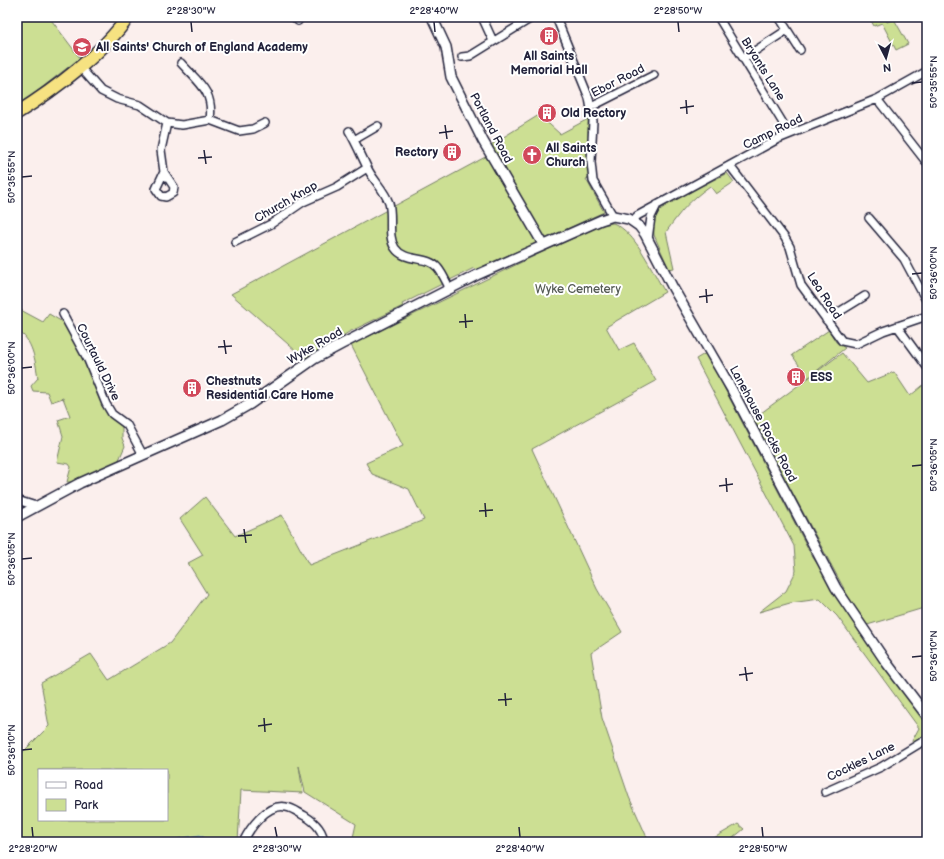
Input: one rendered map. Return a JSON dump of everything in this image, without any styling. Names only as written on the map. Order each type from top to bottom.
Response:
[{"type":"highway","points":[[17,113],[80,67],[111,38],[128,17]]},
{"type":"main road","name":"Portland Road","points":[[432,17],[446,48],[451,77],[483,141],[543,244]]},
{"type":"main road","points":[[543,244],[613,216],[625,217],[633,221]]},
{"type":"main road","name":"Lanehouse Rocks Road","points":[[633,221],[639,226],[648,239],[673,288],[732,390],[836,588],[886,662],[927,716]]},
{"type":"main road","name":"Wyke Road","points":[[17,517],[80,482],[222,420],[250,404],[314,359],[450,289],[543,244]]},
{"type":"street","points":[[482,17],[493,41]]},
{"type":"street","points":[[462,57],[470,56],[533,17]]},
{"type":"street","points":[[556,17],[583,80],[591,107],[593,128],[591,162],[593,181],[613,216]]},
{"type":"street","name":"Bryants Lane","points":[[718,17],[789,133]]},
{"type":"street","points":[[779,17],[800,50]]},
{"type":"street","points":[[744,58],[787,30]]},
{"type":"street","points":[[181,63],[208,94],[211,105],[210,120]]},
{"type":"street","points":[[80,67],[101,91],[117,99],[140,105],[167,123],[182,125],[210,120],[239,131],[253,129],[265,124]]},
{"type":"street","name":"Camp Road","points":[[633,221],[637,216],[658,204],[789,133],[877,99],[927,71]]},
{"type":"street","name":"Ebor Road","points":[[591,107],[654,75]]},
{"type":"street","points":[[877,99],[927,162]]},
{"type":"street","points":[[164,172],[162,143],[167,123]]},
{"type":"street","points":[[354,140],[378,126]]},
{"type":"street","points":[[349,131],[362,154],[367,168],[374,176],[388,203],[392,239],[395,249],[406,257],[427,261],[438,267],[450,289]]},
{"type":"street","name":"Lea Road","points":[[730,166],[787,241],[799,280],[842,341],[852,344],[859,343],[897,326]]},
{"type":"street","name":"Church Knap","points":[[235,242],[271,224],[303,202],[337,187],[367,168]]},
{"type":"street","points":[[648,239],[651,217],[658,204]]},
{"type":"street","points":[[869,218],[904,259],[927,302]]},
{"type":"street","points":[[826,320],[865,296]]},
{"type":"street","name":"Courtauld Drive","points":[[63,314],[88,360],[106,404],[112,414],[127,425],[142,455]]},
{"type":"street","points":[[927,316],[897,326],[927,367]]},
{"type":"street","points":[[17,500],[36,506]]},
{"type":"street","name":"Cockles Lane","points":[[825,792],[880,768],[927,739]]},
{"type":"street","points":[[243,842],[256,822],[267,812],[278,806],[292,809],[310,819],[319,827],[324,842]]},
{"type":"green space","points":[[17,17],[49,17],[80,58],[17,107]]},
{"type":"green space","points":[[869,17],[884,17],[887,22],[894,19],[908,44],[896,50],[882,23],[874,26]]},
{"type":"green space","points":[[539,115],[560,134],[588,119],[589,178],[586,179],[604,212],[476,270],[474,268],[402,304],[403,306],[349,332],[305,359],[231,294],[489,155],[489,146]]},
{"type":"green space","points":[[727,173],[734,182],[716,194],[710,186],[685,207],[666,232],[674,268],[669,269],[654,235],[653,219],[657,212],[671,202]]},
{"type":"green space","name":"Wyke Cemetery","points":[[613,223],[621,228],[636,243],[665,292],[606,327],[619,350],[634,343],[656,381],[532,449],[597,589],[622,632],[591,653],[602,718],[629,797],[649,842],[352,842],[356,824],[305,792],[299,766],[303,793],[241,790],[238,842],[17,842],[17,758],[49,726],[41,683],[91,654],[109,680],[170,643],[207,594],[188,563],[203,555],[180,519],[205,497],[235,536],[282,515],[309,565],[424,520],[409,489],[372,474],[366,463],[403,446],[351,345],[532,257],[602,225]]},
{"type":"green space","points":[[17,308],[43,322],[49,314],[66,324],[86,361],[105,406],[122,423],[122,438],[125,446],[118,462],[74,482],[67,482],[71,467],[69,464],[57,462],[63,436],[58,420],[70,416],[63,398],[51,402],[47,392],[33,391],[31,386],[38,378],[36,364],[27,339],[17,330]]},
{"type":"green space","points":[[829,330],[836,342],[845,348],[808,378],[792,355]]},
{"type":"green space","points":[[706,353],[812,556],[927,725],[927,737],[913,744],[912,741],[919,728],[837,616],[820,599],[790,603],[759,612],[786,591],[796,571],[794,546],[696,359]]},
{"type":"green space","points":[[842,353],[867,383],[894,372],[910,396],[927,382],[927,607],[864,626],[753,419]]},
{"type":"green space","points":[[738,824],[744,829],[728,842],[707,842]]},
{"type":"water","points":[[200,835],[212,842],[172,842],[177,839]]},
{"type":"place","name":"All Saints Memorial Hall","points":[[549,36]]},
{"type":"place","name":"All Saints' Church of England Academy","points":[[82,47]]},
{"type":"place","name":"Old Rectory","points":[[547,113]]},
{"type":"place","name":"Rectory","points":[[452,152]]},
{"type":"place","name":"All Saints Church","points":[[532,155]]},
{"type":"place","name":"ESS","points":[[796,377]]},
{"type":"place","name":"Chestnuts Residential Care Home","points":[[192,388]]}]
